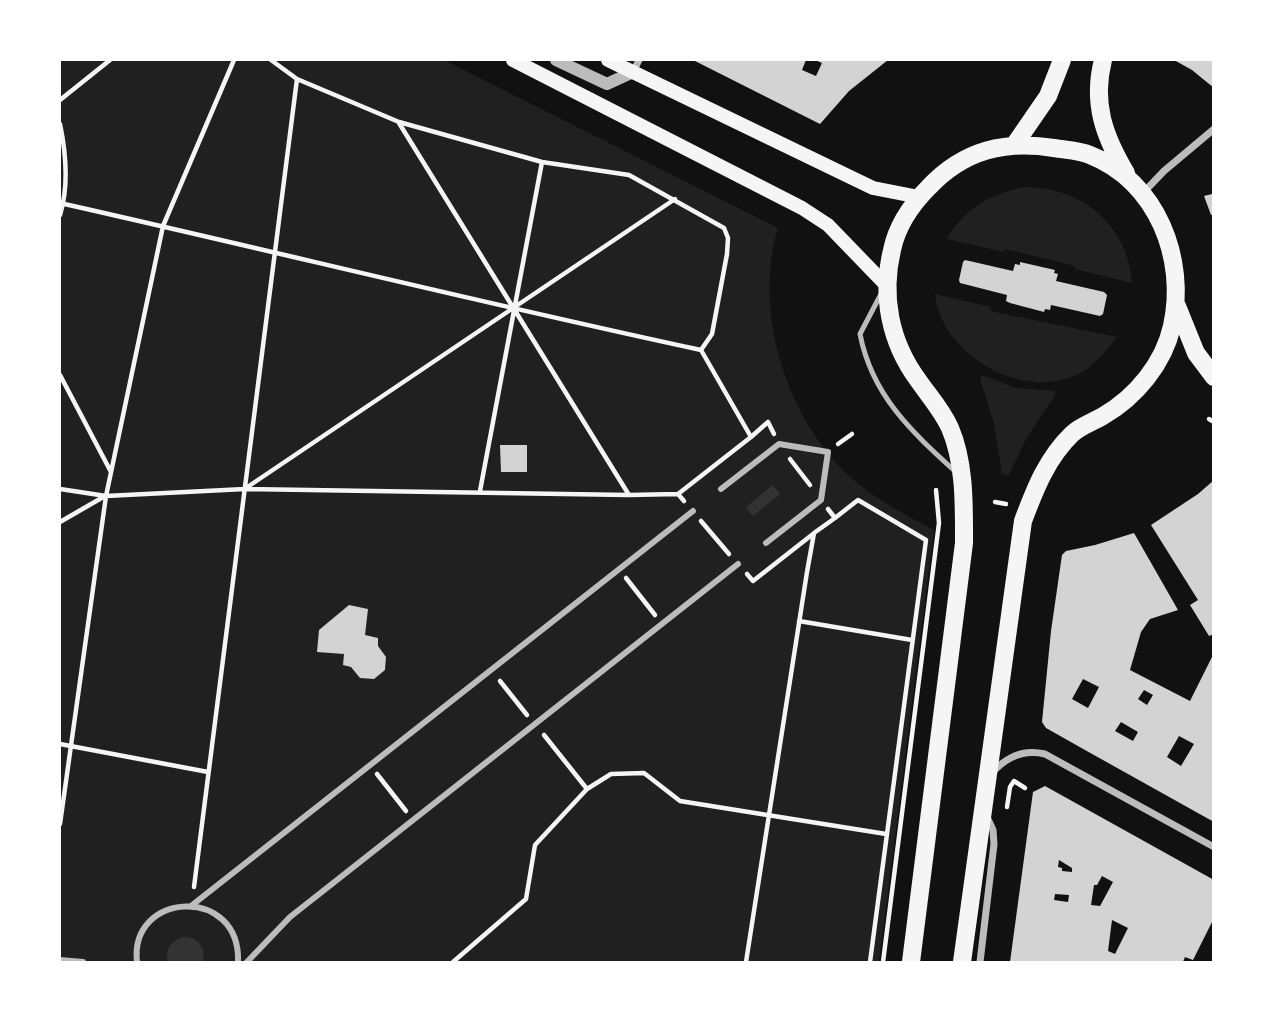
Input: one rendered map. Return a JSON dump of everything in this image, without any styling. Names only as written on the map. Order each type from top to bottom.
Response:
[{"type":"main road","points":[[513,60],[802,208],[828,225],[886,285]]},
{"type":"main road","points":[[608,60],[636,66],[873,188],[919,197]]},
{"type":"main road","points":[[1015,144],[1048,96],[1062,60]]},
{"type":"main road","points":[[962,962],[1023,521],[1057,449],[1075,431],[1106,414],[1138,388],[1152,371],[1166,346],[1176,302],[1176,275],[1171,247],[1159,216],[1137,188],[1110,145],[1102,124],[1099,91],[1103,60]]},
{"type":"main road","points":[[911,962],[964,543],[961,477],[951,430],[939,407],[904,359],[891,325],[886,285],[892,249],[902,224],[919,197],[938,177],[958,163],[984,151],[1015,144],[1089,154],[1111,166],[1137,188]]},
{"type":"main road","points":[[1176,302],[1196,353],[1213,377]]},
{"type":"street","points":[[556,60],[607,84],[636,66]]},
{"type":"street","points":[[1137,188],[1164,172],[1213,129]]},
{"type":"street","points":[[721,489],[779,443],[828,452],[821,499],[766,543]]},
{"type":"street","points":[[191,906],[693,511]]},
{"type":"street","points":[[247,962],[290,917],[738,564]]},
{"type":"street","points":[[987,779],[1013,755],[1026,752],[1045,754],[1213,847]]},
{"type":"street","points":[[981,962],[994,844],[993,830],[983,809]]},
{"type":"street","points":[[137,962],[137,946],[154,918],[174,907],[191,906],[210,911],[229,928],[235,939],[238,962]]},
{"type":"street","points":[[60,960],[83,962]]},
{"type":"lane","points":[[886,285],[860,334],[871,371],[892,409],[916,436],[961,477]]},
{"type":"path","points":[[60,100],[110,60]]},
{"type":"path","points":[[60,823],[106,496],[163,226],[234,60]]},
{"type":"path","points":[[271,60],[297,79],[399,122],[542,162],[629,175],[724,228],[728,238],[712,334],[701,350]]},
{"type":"path","points":[[191,906],[297,79]]},
{"type":"path","points":[[399,122],[629,495]]},
{"type":"path","points":[[60,124],[65,161],[60,215]]},
{"type":"path","points":[[480,491],[542,162]]},
{"type":"path","points":[[245,489],[675,200]]},
{"type":"path","points":[[61,204],[275,251],[513,310],[701,350],[751,437]]},
{"type":"path","points":[[60,375],[112,472]]},
{"type":"path","points":[[60,489],[106,496],[245,489],[678,494],[768,422],[779,443],[835,518]]},
{"type":"path","points":[[883,962],[939,523],[936,490]]},
{"type":"path","points":[[678,494],[753,581],[858,500],[926,540],[870,962]]},
{"type":"path","points":[[60,522],[106,496]]},
{"type":"path","points":[[995,502],[1006,503]]},
{"type":"path","points":[[746,962],[814,533]]},
{"type":"path","points":[[619,569],[662,624]]},
{"type":"path","points":[[799,621],[912,640]]},
{"type":"path","points":[[60,744],[208,772]]},
{"type":"path","points":[[565,762],[587,789]]},
{"type":"path","points":[[370,765],[413,820]]},
{"type":"path","points":[[453,962],[526,899],[535,845],[587,789],[611,774],[645,773],[680,801],[769,813],[886,834]]},
{"type":"path","points":[[1007,807],[1010,787],[1014,781],[1025,788]]},
{"type":"shaded area","points":[[60,60],[444,60],[778,228],[771,261],[773,331],[795,399],[811,430],[832,458],[856,482],[884,502],[934,530],[879,962],[60,962]]},
{"type":"shaded area","points":[[1025,187],[1065,194],[1098,213],[1122,244],[1129,262],[1132,283],[1005,249],[1004,252],[947,239],[962,219],[980,204],[1001,193]]},
{"type":"shaded area","points":[[935,294],[991,307],[990,311],[1117,337],[1098,360],[1072,377],[1051,382],[1006,376],[966,352],[951,335],[940,315]]},
{"type":"shaded area","points":[[982,375],[1016,388],[1054,391],[1056,394],[1027,437],[1009,475],[1002,474],[994,424],[980,378]]},
{"type":"shaded area","points":[[773,485],[780,494],[753,516],[746,507]]},
{"type":"shaded area","points":[[182,937],[192,938],[200,944],[203,962],[168,962],[169,947]]},
{"type":"building","points":[[693,60],[806,60],[802,70],[816,76],[822,63],[815,60],[888,60],[849,91],[820,124]]},
{"type":"building","points":[[1174,60],[1214,60],[1214,88],[1192,70]]},
{"type":"building","points":[[1212,194],[1214,214],[1211,215],[1204,196]]},
{"type":"building","points":[[965,260],[1013,271],[1015,264],[1020,265],[1020,262],[1055,270],[1054,273],[1058,274],[1056,281],[1104,292],[1107,295],[1103,314],[1100,316],[1051,305],[1050,310],[1045,309],[1044,312],[1010,303],[1006,301],[1007,295],[960,283]]},
{"type":"building","points":[[500,445],[527,445],[527,472],[501,472]]},
{"type":"building","points":[[1214,480],[1214,634],[1209,636],[1190,605],[1198,600],[1151,525]]},
{"type":"building","points":[[1134,533],[1178,610],[1150,619],[1141,632],[1130,670],[1190,701],[1214,653],[1214,822],[1046,728],[1042,722],[1062,555],[1066,551]],"holes":[[[1083,679],[1099,687],[1088,708],[1072,699]],[[1144,690],[1153,695],[1147,705],[1138,699]],[[1121,722],[1138,732],[1133,741],[1115,731]],[[1179,736],[1194,744],[1181,766],[1167,757]]]},
{"type":"building","points":[[349,605],[368,609],[365,635],[378,638],[378,646],[386,657],[385,670],[374,679],[360,678],[351,667],[343,665],[344,654],[317,652],[319,630]]},
{"type":"building","points":[[1045,786],[1214,880],[1214,918],[1193,960],[1185,957],[1183,962],[1010,962],[1033,792]],"holes":[[[1059,860],[1072,868],[1072,872],[1062,871],[1062,868],[1058,867]],[[1102,876],[1113,882],[1100,906],[1091,905],[1094,885],[1097,885]],[[1055,894],[1069,895],[1068,902],[1054,900]],[[1112,920],[1128,928],[1115,954],[1108,951]]]}]
